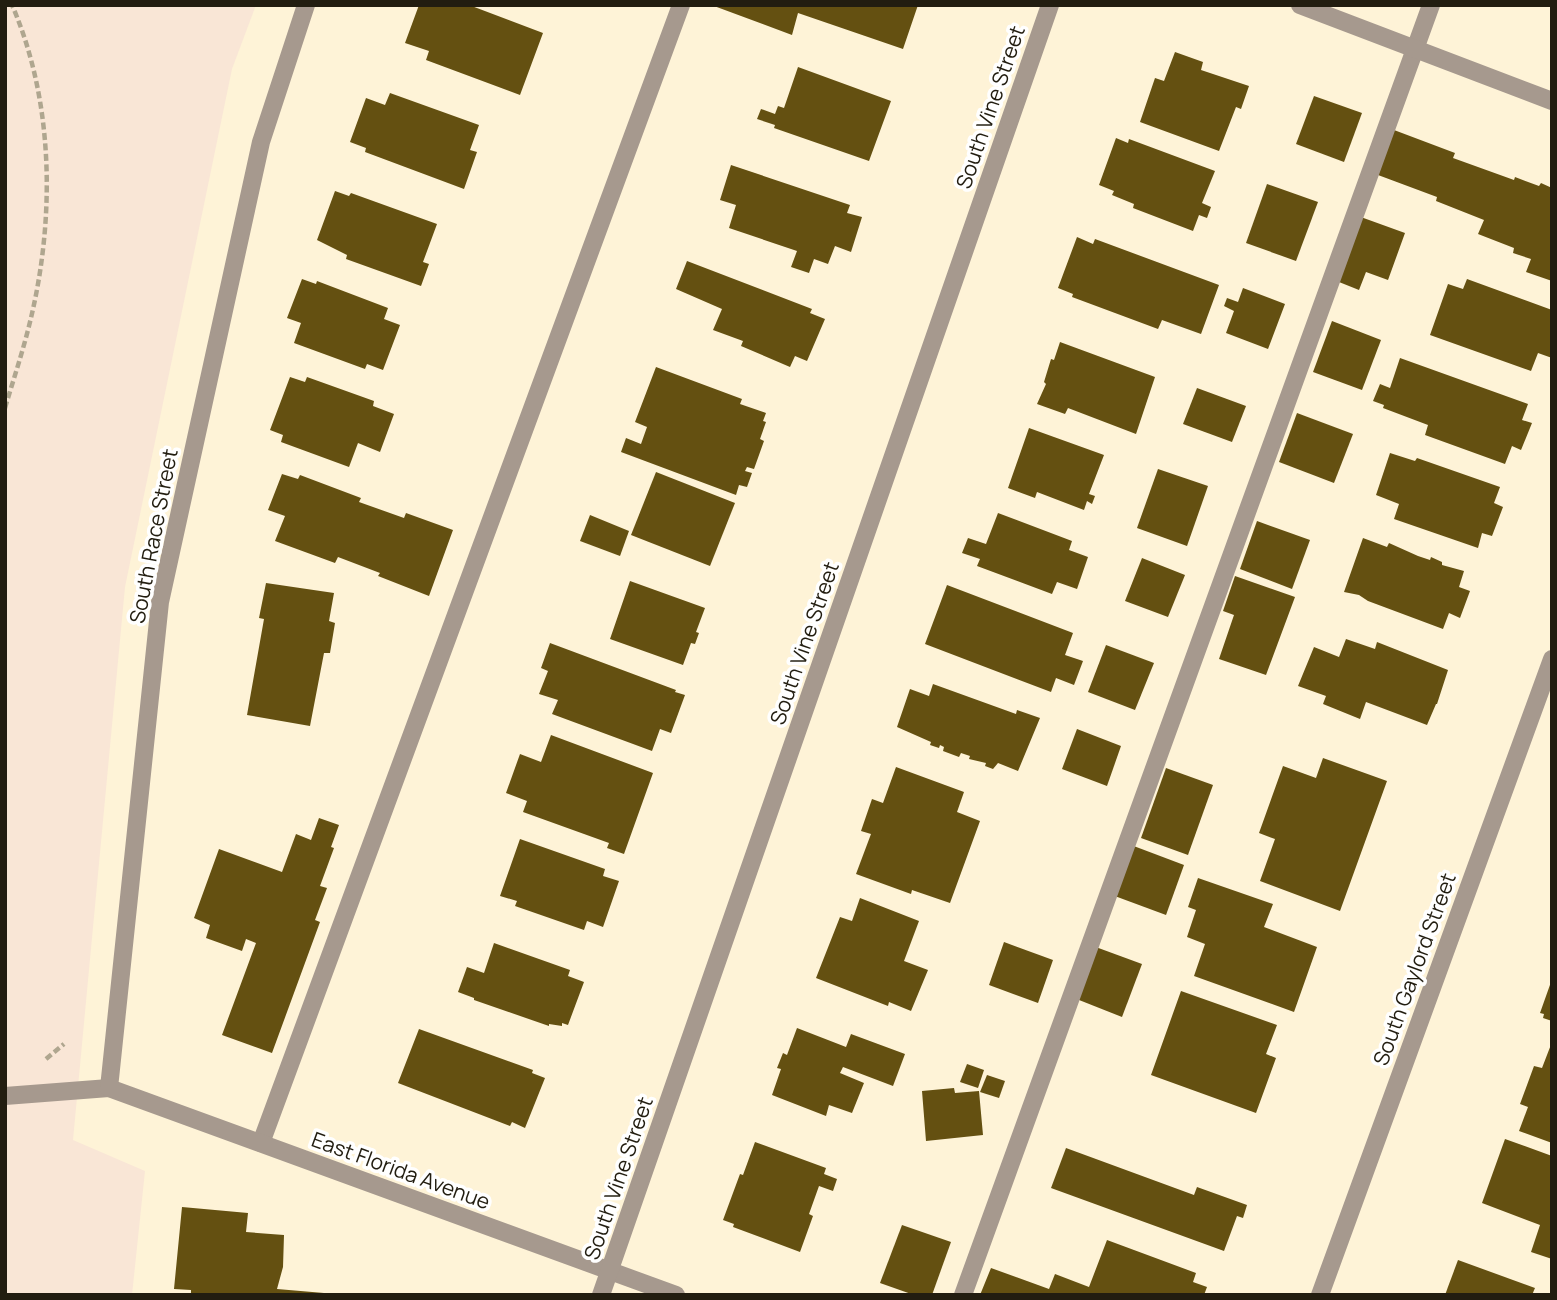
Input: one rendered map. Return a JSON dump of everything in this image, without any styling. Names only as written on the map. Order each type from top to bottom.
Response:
[{"type":"street","name":"South Race Street","points":[[109,1088],[160,602],[261,142],[306,5]]},
{"type":"street","points":[[261,1143],[681,5]]},
{"type":"street","name":"South Vine Street","points":[[601,1295],[1050,5]]},
{"type":"street","points":[[1300,5],[1552,101]]},
{"type":"street","points":[[963,1295],[1431,5]]},
{"type":"street","name":"South Gaylord Street","points":[[1320,1295],[1552,659]]},
{"type":"street","points":[[5,1096],[109,1088]]},
{"type":"street","name":"East Florida Avenue","points":[[109,1088],[676,1295]]},
{"type":"path","points":[[5,408],[30,324],[43,246],[48,186],[38,89],[21,25],[12,5]]},
{"type":"shaded area","points":[[5,5],[256,5],[232,69],[125,587],[73,1140],[145,1171],[132,1295],[5,1295]]},
{"type":"building","points":[[419,5],[469,5],[543,33],[520,95],[426,60],[429,51],[405,43]]},
{"type":"building","points":[[918,5],[903,49],[798,13],[792,35],[714,6]]},
{"type":"building","points":[[1175,52],[1203,62],[1201,70],[1249,86],[1241,109],[1236,107],[1219,151],[1140,122],[1155,78],[1164,81]]},
{"type":"building","points":[[798,67],[891,101],[869,161],[774,128],[775,125],[757,119],[761,109],[775,114],[778,106],[784,108]]},
{"type":"building","points":[[390,93],[479,125],[470,150],[477,152],[464,189],[365,152],[366,148],[350,142],[366,98],[385,105]]},
{"type":"building","points":[[1314,96],[1362,113],[1344,162],[1296,144]]},
{"type":"building","points":[[1394,130],[1455,153],[1453,158],[1514,180],[1515,177],[1552,188],[1552,281],[1526,272],[1531,259],[1513,253],[1514,248],[1478,234],[1484,220],[1436,201],[1437,197],[1378,175]]},
{"type":"building","points":[[1116,138],[1128,143],[1129,139],[1215,171],[1202,203],[1211,207],[1207,218],[1199,215],[1193,231],[1133,208],[1134,204],[1112,195],[1114,191],[1099,185]]},
{"type":"building","points":[[731,165],[850,205],[847,213],[862,217],[851,252],[835,246],[828,264],[814,259],[809,273],[791,267],[797,251],[729,228],[736,205],[720,200]]},
{"type":"building","points":[[1267,184],[1318,202],[1296,261],[1246,243]]},
{"type":"building","points":[[335,191],[349,196],[351,193],[437,224],[423,262],[429,264],[421,286],[346,259],[347,255],[317,240]]},
{"type":"building","points":[[1358,216],[1405,233],[1388,280],[1366,272],[1359,290],[1334,280]]},
{"type":"building","points":[[1077,237],[1093,244],[1095,239],[1219,285],[1201,334],[1162,320],[1158,329],[1072,297],[1073,294],[1058,288]]},
{"type":"building","points":[[687,261],[812,309],[810,313],[825,319],[807,361],[795,356],[790,367],[741,346],[743,341],[713,330],[722,309],[676,289]]},
{"type":"building","points":[[302,279],[316,284],[317,281],[388,308],[384,319],[400,325],[383,370],[367,364],[365,369],[294,343],[301,323],[287,318]]},
{"type":"building","points":[[1467,279],[1552,310],[1552,358],[1538,353],[1531,371],[1430,335],[1448,284],[1463,289]]},
{"type":"building","points":[[1243,288],[1285,304],[1268,349],[1226,333],[1234,311],[1224,306],[1227,298],[1238,302]]},
{"type":"building","points":[[1332,321],[1381,340],[1362,390],[1313,372]]},
{"type":"building","points":[[1060,342],[1155,377],[1136,434],[1068,408],[1065,414],[1037,404],[1046,384],[1044,382],[1051,359],[1054,360]]},
{"type":"building","points":[[1400,358],[1528,404],[1522,420],[1532,423],[1521,450],[1512,446],[1505,464],[1425,435],[1428,425],[1383,408],[1384,405],[1373,401],[1380,384],[1390,388]]},
{"type":"building","points":[[656,367],[742,399],[740,404],[766,413],[760,439],[764,441],[754,469],[747,467],[745,471],[752,473],[747,487],[739,485],[736,495],[621,452],[626,438],[641,444],[647,427],[635,422]]},
{"type":"building","points":[[290,377],[305,382],[307,377],[374,401],[373,406],[394,414],[380,452],[358,443],[349,467],[281,442],[283,435],[270,430]]},
{"type":"building","points":[[1197,388],[1246,406],[1232,442],[1183,424]]},
{"type":"building","points":[[1297,413],[1353,434],[1334,483],[1279,462]]},
{"type":"building","points":[[1029,428],[1104,455],[1089,494],[1095,496],[1092,504],[1087,501],[1084,510],[1037,492],[1035,498],[1008,488]]},
{"type":"building","points":[[1390,453],[1415,461],[1417,458],[1500,487],[1494,503],[1503,507],[1492,536],[1482,533],[1478,548],[1394,519],[1399,504],[1376,495]]},
{"type":"building","points":[[1158,469],[1208,486],[1187,546],[1137,528]]},
{"type":"building","points":[[656,472],[735,503],[710,566],[631,535]]},
{"type":"building","points":[[282,474],[298,479],[300,475],[361,498],[359,502],[404,518],[406,513],[453,530],[429,596],[338,557],[335,563],[275,541],[285,516],[268,510]]},
{"type":"building","points":[[998,513],[1072,541],[1069,550],[1088,557],[1077,589],[1057,582],[1052,594],[977,566],[980,559],[962,553],[968,538],[986,544]]},
{"type":"building","points":[[590,515],[629,531],[620,556],[580,541]]},
{"type":"building","points":[[1257,521],[1310,540],[1292,589],[1240,569]]},
{"type":"building","points":[[1363,538],[1387,547],[1389,543],[1464,571],[1459,587],[1470,591],[1460,618],[1449,613],[1443,629],[1368,601],[1359,595],[1344,592]]},
{"type":"building","points":[[1142,558],[1185,575],[1168,617],[1125,601]]},
{"type":"building","points":[[1235,576],[1295,597],[1266,675],[1219,659],[1234,615],[1223,611]]},
{"type":"building","points":[[630,581],[705,608],[696,632],[699,633],[695,644],[691,643],[683,665],[610,639]]},
{"type":"building","points":[[266,583],[334,593],[329,621],[335,623],[330,653],[324,653],[310,726],[247,715],[264,619],[259,618]]},
{"type":"building","points":[[947,585],[1073,633],[1065,655],[1083,661],[1074,685],[1056,678],[1051,692],[925,644]]},
{"type":"building","points":[[1346,639],[1375,649],[1377,642],[1448,670],[1427,725],[1366,702],[1360,719],[1323,704],[1326,696],[1298,686],[1314,647],[1339,657]]},
{"type":"building","points":[[550,643],[685,695],[671,733],[660,729],[652,751],[552,714],[558,700],[539,694],[548,671],[541,668]]},
{"type":"building","points":[[1106,645],[1154,663],[1135,710],[1088,692]]},
{"type":"building","points":[[933,684],[1016,714],[1017,710],[1040,718],[1018,771],[998,763],[993,769],[985,766],[986,763],[969,759],[970,756],[961,753],[959,757],[943,751],[944,747],[940,745],[939,748],[930,745],[931,742],[897,727],[910,689],[929,696]]},
{"type":"building","points":[[1077,729],[1121,746],[1107,786],[1062,769]]},
{"type":"building","points":[[551,735],[653,773],[624,854],[607,848],[609,843],[523,812],[527,801],[506,793],[520,754],[541,762]]},
{"type":"building","points":[[1323,758],[1387,781],[1340,911],[1260,881],[1275,839],[1259,833],[1283,766],[1316,778]]},
{"type":"building","points":[[896,767],[964,792],[957,812],[980,821],[950,903],[912,890],[911,894],[856,874],[871,834],[861,831],[872,799],[883,803]]},
{"type":"building","points":[[1166,768],[1213,785],[1188,855],[1141,838]]},
{"type":"building","points":[[319,818],[339,825],[320,886],[327,888],[315,920],[320,922],[272,1053],[222,1035],[256,943],[246,939],[242,951],[206,938],[210,925],[194,918],[219,849],[282,872],[296,834],[311,840]]},
{"type":"building","points":[[520,839],[605,869],[603,876],[619,881],[603,927],[587,921],[584,930],[515,906],[517,901],[500,896]]},
{"type":"building","points":[[1131,845],[1184,865],[1166,915],[1112,895]]},
{"type":"building","points":[[1198,878],[1273,904],[1264,927],[1317,947],[1294,1012],[1194,976],[1205,944],[1187,937],[1196,910],[1188,907]]},
{"type":"building","points":[[860,898],[919,921],[904,961],[928,970],[911,1011],[889,1002],[888,1006],[816,978],[840,917],[852,921]]},
{"type":"building","points":[[1004,942],[1053,960],[1038,1003],[989,985]]},
{"type":"building","points":[[494,943],[570,970],[568,976],[584,982],[568,1025],[562,1023],[562,1026],[549,1026],[458,992],[467,967],[484,973]]},
{"type":"building","points":[[1093,946],[1142,964],[1122,1017],[1074,998]]},
{"type":"building","points":[[1551,982],[1552,1021],[1543,1018],[1544,1014],[1540,1013]]},
{"type":"building","points":[[1181,991],[1277,1025],[1266,1054],[1276,1058],[1256,1113],[1151,1075]]},
{"type":"building","points":[[797,1028],[846,1047],[851,1034],[905,1054],[893,1086],[843,1067],[840,1073],[864,1083],[852,1113],[829,1105],[826,1116],[772,1095],[781,1069],[777,1068],[783,1053],[787,1055]]},
{"type":"building","points":[[419,1029],[533,1070],[532,1073],[545,1078],[525,1128],[512,1122],[510,1126],[398,1083]]},
{"type":"building","points":[[1552,1042],[1552,1143],[1519,1131],[1528,1107],[1520,1104],[1534,1066],[1542,1068]]},
{"type":"building","points":[[967,1064],[984,1070],[978,1088],[960,1082]]},
{"type":"building","points":[[987,1075],[1005,1081],[999,1098],[980,1092]]},
{"type":"building","points":[[954,1088],[955,1093],[979,1091],[983,1135],[926,1141],[922,1091]]},
{"type":"building","points":[[1505,1139],[1552,1156],[1552,1259],[1531,1252],[1540,1225],[1482,1203]]},
{"type":"building","points":[[755,1142],[826,1168],[824,1174],[837,1179],[833,1191],[819,1186],[809,1214],[813,1216],[800,1252],[733,1227],[734,1224],[723,1220]]},
{"type":"building","points":[[1066,1148],[1194,1195],[1197,1187],[1247,1205],[1243,1218],[1237,1216],[1224,1251],[1051,1188]]},
{"type":"building","points":[[182,1207],[248,1213],[246,1232],[284,1235],[283,1267],[277,1289],[324,1295],[191,1295],[191,1290],[174,1289]]},
{"type":"building","points":[[902,1225],[951,1242],[932,1295],[914,1295],[880,1283]]},
{"type":"building","points":[[1107,1240],[1196,1273],[1193,1282],[1207,1287],[1204,1295],[980,1295],[991,1268],[1049,1289],[1055,1274],[1089,1287]]},
{"type":"building","points":[[1458,1260],[1535,1288],[1532,1295],[1445,1295]]}]
